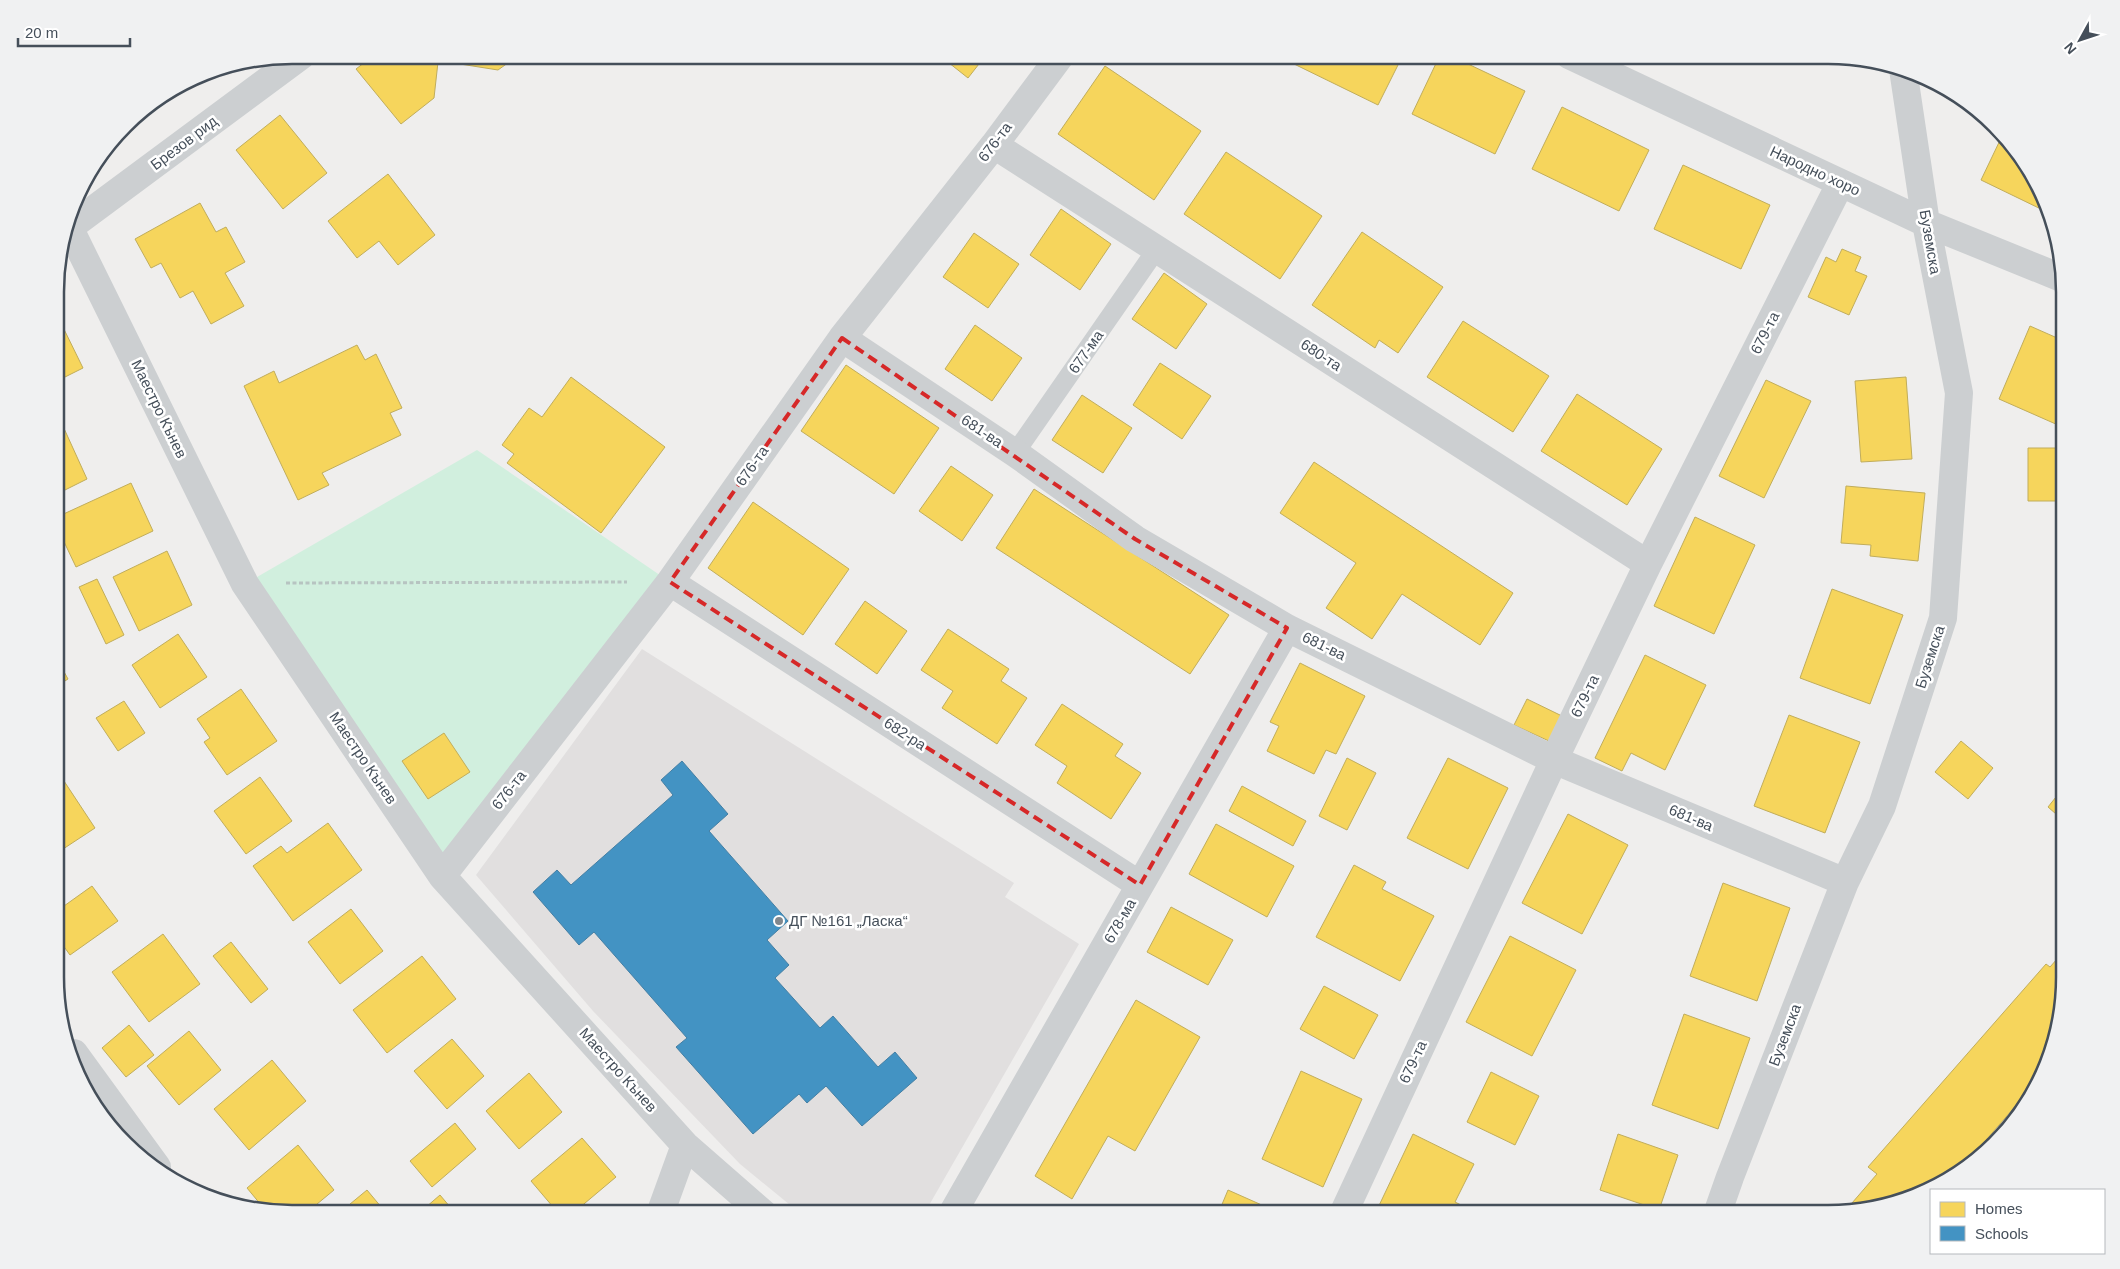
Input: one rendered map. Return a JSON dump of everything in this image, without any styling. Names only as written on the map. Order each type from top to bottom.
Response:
[{"type":"street","name":"Брезов рид","points":[[75,223],[290,64]]},
{"type":"street","name":"676-та","points":[[442,876],[670,582],[842,338],[994,145],[1054,64]]},
{"type":"street","name":"Народно хоро","points":[[1588,64],[1926,223],[2056,275]]},
{"type":"street","name":"Буземска","points":[[1720,1205],[1845,882],[1882,806],[1943,618],[1959,393],[1926,223],[1904,77]]},
{"type":"street","name":"680-та","points":[[994,145],[1648,564]]},
{"type":"street","name":"679-та","points":[[1347,1205],[1554,760],[1648,564],[1840,184]]},
{"type":"street","name":"Маестро Кънев","points":[[71,235],[245,584],[442,876],[685,1145],[754,1205]]},
{"type":"street","name":"681-ва","points":[[842,338],[1015,453],[1135,539],[1287,628],[1554,760],[1845,882]]},
{"type":"street","name":"682-ра","points":[[670,582],[1140,885]]},
{"type":"street","name":"678-ма","points":[[957,1205],[1287,628]]},
{"type":"street","points":[[80,1061],[147,1153]]},
{"type":"street","points":[[663,1205],[685,1145]]},
{"type":"lane","name":"677-ма","points":[[1015,453],[1156,250]]},
{"type":"path","points":[[245,584],[670,582]]},
{"type":"highlighted area","points":[[842,338],[1135,539],[1287,628],[1140,885],[670,582]]},
{"type":"shaded area","name":"ДГ №161 „Ласка“","points":[[642,649],[1014,883],[1005,897],[1079,944],[929,1205],[790,1205],[740,1164],[593,1011],[476,875]]},
{"type":"green space","points":[[477,450],[670,582],[442,876],[245,584]]},
{"type":"building: Homes","points":[[362,64],[438,64],[434,98],[401,124],[356,69]]},
{"type":"building: Homes","points":[[460,64],[506,64],[498,70]]},
{"type":"building: Homes","points":[[950,64],[979,64],[968,78]]},
{"type":"building: Homes","points":[[1294,64],[1398,64],[1378,105]]},
{"type":"building: Homes","points":[[1436,64],[1468,64],[1525,91],[1495,154],[1412,114]]},
{"type":"building: Homes","points":[[1105,66],[1201,131],[1154,200],[1058,134]]},
{"type":"building: Homes","points":[[1562,107],[1649,150],[1619,211],[1532,169]]},
{"type":"building: Homes","points":[[280,115],[327,173],[283,209],[236,150]]},
{"type":"building: Homes","points":[[1999,141],[2026,178],[2040,209],[1981,180]]},
{"type":"building: Homes","points":[[1226,152],[1322,216],[1280,279],[1184,214]]},
{"type":"building: Homes","points":[[1683,165],[1770,205],[1741,269],[1654,229]]},
{"type":"building: Homes","points":[[388,174],[435,235],[398,265],[379,241],[357,258],[328,221]]},
{"type":"building: Homes","points":[[200,203],[216,232],[226,227],[245,262],[225,273],[244,306],[211,324],[193,291],[180,298],[161,263],[151,268],[135,239]]},
{"type":"building: Homes","points":[[1061,209],[1111,244],[1080,290],[1030,255]]},
{"type":"building: Homes","points":[[1362,232],[1443,287],[1398,353],[1379,340],[1375,348],[1312,305]]},
{"type":"building: Homes","points":[[974,233],[1019,264],[988,308],[943,277]]},
{"type":"building: Homes","points":[[1842,249],[1861,257],[1855,271],[1867,276],[1849,315],[1808,297],[1826,257],[1836,262]]},
{"type":"building: Homes","points":[[1164,273],[1207,304],[1176,349],[1132,319]]},
{"type":"building: Homes","points":[[1463,321],[1549,376],[1513,432],[1427,377]]},
{"type":"building: Homes","points":[[975,325],[1022,358],[992,401],[945,369]]},
{"type":"building: Homes","points":[[2030,326],[2056,337],[2056,424],[1999,399]]},
{"type":"building: Homes","points":[[64,329],[83,368],[64,378]]},
{"type":"building: Homes","points":[[357,345],[365,360],[376,354],[402,408],[390,413],[401,435],[322,473],[329,485],[298,500],[244,386],[274,371],[279,383]]},
{"type":"building: Homes","points":[[1160,363],[1211,396],[1182,439],[1133,405]]},
{"type":"building: Homes","points":[[846,365],[939,428],[894,494],[801,431]]},
{"type":"building: Homes","points":[[571,377],[665,447],[601,533],[507,463],[514,454],[502,445],[529,408],[542,417]]},
{"type":"building: Homes","points":[[1906,377],[1912,459],[1861,462],[1855,381]]},
{"type":"building: Homes","points":[[1766,380],[1811,401],[1764,498],[1719,476]]},
{"type":"building: Homes","points":[[1577,394],[1662,449],[1627,505],[1541,451]]},
{"type":"building: Homes","points":[[1082,395],[1132,428],[1103,473],[1052,440]]},
{"type":"building: Homes","points":[[64,428],[87,479],[64,490]]},
{"type":"building: Homes","points":[[2028,448],[2056,448],[2056,501],[2028,501]]},
{"type":"building: Homes","points":[[1314,462],[1513,593],[1480,645],[1402,594],[1372,639],[1326,608],[1356,563],[1280,513]]},
{"type":"building: Homes","points":[[951,466],[993,495],[962,541],[919,511]]},
{"type":"building: Homes","points":[[131,483],[153,531],[76,567],[64,542],[64,514]]},
{"type":"building: Homes","points":[[1846,486],[1925,493],[1918,561],[1870,556],[1871,545],[1841,543]]},
{"type":"building: Homes","points":[[1034,489],[1229,615],[1190,674],[996,548]]},
{"type":"building: Homes","points":[[753,502],[849,569],[803,635],[708,568]]},
{"type":"building: Homes","points":[[1695,517],[1755,545],[1714,634],[1654,606]]},
{"type":"building: Homes","points":[[167,551],[192,605],[139,631],[113,577]]},
{"type":"building: Homes","points":[[97,579],[124,635],[106,644],[79,587]]},
{"type":"building: Homes","points":[[1832,589],[1903,615],[1870,704],[1800,678]]},
{"type":"building: Homes","points":[[865,601],[907,631],[877,674],[835,644]]},
{"type":"building: Homes","points":[[948,629],[1009,669],[1001,681],[1027,698],[997,744],[942,708],[953,691],[921,670]]},
{"type":"building: Homes","points":[[178,634],[207,677],[160,708],[132,665]]},
{"type":"building: Homes","points":[[1645,655],[1706,685],[1665,770],[1631,753],[1622,771],[1595,758]]},
{"type":"building: Homes","points":[[1300,663],[1365,696],[1336,754],[1326,750],[1314,774],[1267,751],[1279,726],[1270,722]]},
{"type":"building: Homes","points":[[64,672],[68,679],[64,682]]},
{"type":"building: Homes","points":[[241,689],[277,741],[227,775],[204,742],[210,738],[197,719]]},
{"type":"building: Homes","points":[[1527,699],[1562,716],[1549,741],[1514,725]]},
{"type":"building: Homes","points":[[124,701],[145,733],[118,751],[96,718]]},
{"type":"building: Homes","points":[[1062,704],[1123,744],[1115,756],[1141,773],[1111,819],[1057,783],[1067,766],[1035,745]]},
{"type":"building: Homes","points":[[1789,715],[1860,742],[1825,833],[1754,806]]},
{"type":"building: Homes","points":[[444,733],[470,772],[428,799],[402,761]]},
{"type":"building: Homes","points":[[1961,741],[1993,768],[1968,799],[1935,772]]},
{"type":"building: Homes","points":[[1347,758],[1376,773],[1347,830],[1319,816]]},
{"type":"building: Homes","points":[[1448,758],[1508,788],[1468,869],[1407,838]]},
{"type":"building: Homes","points":[[260,777],[292,821],[246,854],[214,811]]},
{"type":"building: Homes","points":[[64,781],[95,828],[64,848]]},
{"type":"building: Homes","points":[[1242,786],[1306,821],[1293,846],[1229,811]]},
{"type":"building: Homes","points":[[2056,797],[2056,814],[2048,807]]},
{"type":"building: Homes","points":[[1568,814],[1628,845],[1582,934],[1522,903]]},
{"type":"building: Homes","points":[[328,823],[362,870],[293,921],[253,866],[281,846],[287,853]]},
{"type":"building: Homes","points":[[1216,824],[1294,866],[1267,917],[1189,874]]},
{"type":"building: Homes","points":[[1354,865],[1386,882],[1382,889],[1434,916],[1400,981],[1316,937]]},
{"type":"building: Homes","points":[[1723,883],[1790,908],[1757,1001],[1690,976]]},
{"type":"building: Homes","points":[[92,886],[118,921],[70,955],[64,947],[64,906]]},
{"type":"building: Homes","points":[[1171,907],[1233,940],[1208,985],[1147,952]]},
{"type":"building: Homes","points":[[351,909],[383,951],[340,984],[308,942]]},
{"type":"building: Homes","points":[[163,934],[200,984],[149,1022],[112,972]]},
{"type":"building: Homes","points":[[1510,936],[1576,970],[1532,1056],[1466,1022]]},
{"type":"building: Homes","points":[[231,942],[268,989],[251,1003],[213,956]]},
{"type":"building: Homes","points":[[422,956],[456,999],[387,1053],[353,1010]]},
{"type":"building: Homes","points":[[2056,960],[2056,992],[2052,1021],[2039,1064],[2020,1101],[1978,1149],[1942,1175],[1901,1193],[1872,1201],[1853,1204],[1877,1174],[1868,1167],[2046,964],[2050,967]]},
{"type":"building: Homes","points":[[1324,986],[1378,1015],[1354,1059],[1300,1029]]},
{"type":"building: Homes","points":[[1136,1000],[1200,1037],[1135,1151],[1108,1136],[1072,1199],[1035,1176]]},
{"type":"building: Homes","points":[[1684,1014],[1750,1038],[1718,1129],[1652,1105]]},
{"type":"building: Homes","points":[[129,1025],[154,1055],[126,1077],[102,1048]]},
{"type":"building: Homes","points":[[189,1031],[221,1070],[179,1105],[147,1066]]},
{"type":"building: Homes","points":[[452,1039],[484,1076],[447,1109],[414,1071]]},
{"type":"building: Homes","points":[[272,1060],[306,1101],[249,1150],[214,1109]]},
{"type":"building: Homes","points":[[1301,1071],[1362,1099],[1323,1187],[1262,1159]]},
{"type":"building: Homes","points":[[1491,1072],[1539,1096],[1515,1145],[1467,1122]]},
{"type":"building: Homes","points":[[529,1073],[562,1112],[519,1149],[486,1111]]},
{"type":"building: Homes","points":[[455,1123],[476,1149],[432,1187],[410,1161]]},
{"type":"building: Homes","points":[[1413,1134],[1474,1164],[1455,1202],[1461,1205],[1379,1205]]},
{"type":"building: Homes","points":[[1618,1134],[1678,1155],[1661,1205],[1644,1205],[1600,1190]]},
{"type":"building: Homes","points":[[582,1138],[616,1177],[583,1205],[551,1205],[531,1181]]},
{"type":"building: Homes","points":[[298,1145],[334,1190],[316,1205],[277,1205],[259,1203],[247,1188]]},
{"type":"building: Homes","points":[[367,1190],[380,1205],[349,1205]]},
{"type":"building: Homes","points":[[1228,1190],[1262,1205],[1222,1205]]},
{"type":"building: Homes","points":[[440,1195],[448,1205],[428,1205]]},
{"type":"building: Schools","points":[[682,761],[728,814],[709,831],[788,921],[767,940],[789,965],[775,978],[820,1028],[833,1016],[878,1067],[895,1052],[917,1078],[862,1126],[826,1086],[807,1103],[799,1094],[753,1134],[676,1047],[687,1038],[594,932],[579,945],[533,892],[557,870],[571,885],[673,795],[661,780]]},
{"type":"place","name":"ДГ №161 „Ласка“","points":[[779,921]]}]
